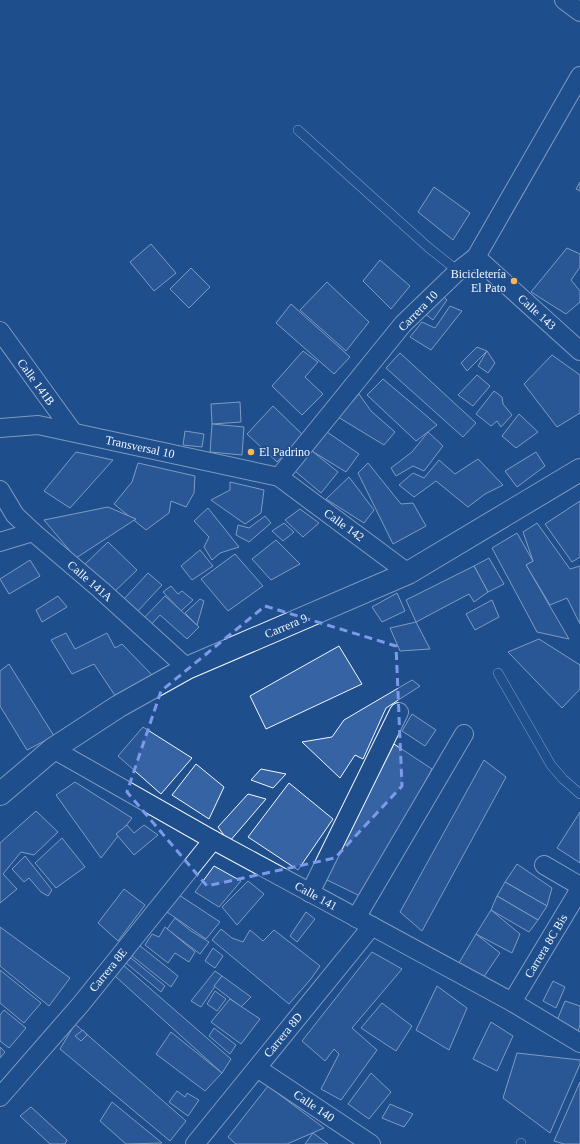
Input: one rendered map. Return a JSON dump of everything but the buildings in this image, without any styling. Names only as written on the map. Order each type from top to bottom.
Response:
[{"type":"street","points":[[564,0],[580,12]]},
{"type":"street","name":"Carrera 10","points":[[279,477],[404,324],[458,271],[476,257],[580,76]]},
{"type":"street","name":"Calle 143","points":[[476,257],[580,351]]},
{"type":"street","name":"Calle 141B","points":[[0,331],[73,432]]},
{"type":"street","name":"Transversal 10","points":[[0,428],[38,425],[279,477]]},
{"type":"street","name":"Carrera 9","points":[[0,794],[53,749],[119,706],[187,668],[408,573],[580,470]]},
{"type":"street","name":"Calle 142","points":[[279,477],[408,573]]},
{"type":"street","name":"Calle 141A","points":[[0,490],[15,515],[187,668]]},
{"type":"street","points":[[0,542],[33,532]]},
{"type":"street","points":[[310,892],[399,712]]},
{"type":"street","points":[[356,918],[464,734]]},
{"type":"street","name":"Calle 141","points":[[53,749],[213,840],[512,1002],[580,1043]]},
{"type":"street","name":"Carrera 8E","points":[[0,1097],[81,1004],[213,840]]},
{"type":"street","points":[[544,865],[580,888]]},
{"type":"street","name":"Carrera 8C Bis","points":[[512,1002],[580,888]]},
{"type":"street","name":"Carrera 8D","points":[[195,1144],[372,926]]},
{"type":"street","name":"Calle 140","points":[[257,1068],[371,1144]]},
{"type":"lane","points":[[298,130],[429,248],[458,271]]},
{"type":"lane","points":[[498,673],[551,765],[563,779],[580,794]]},
{"type":"highlighted area","points":[[265,606],[396,646],[402,786],[335,858],[207,886],[127,792],[161,691]]},
{"type":"place","name":"Bicicletería El Pato","points":[[514,281]]},
{"type":"place","name":"El Padrino","points":[[251,452]]}]
